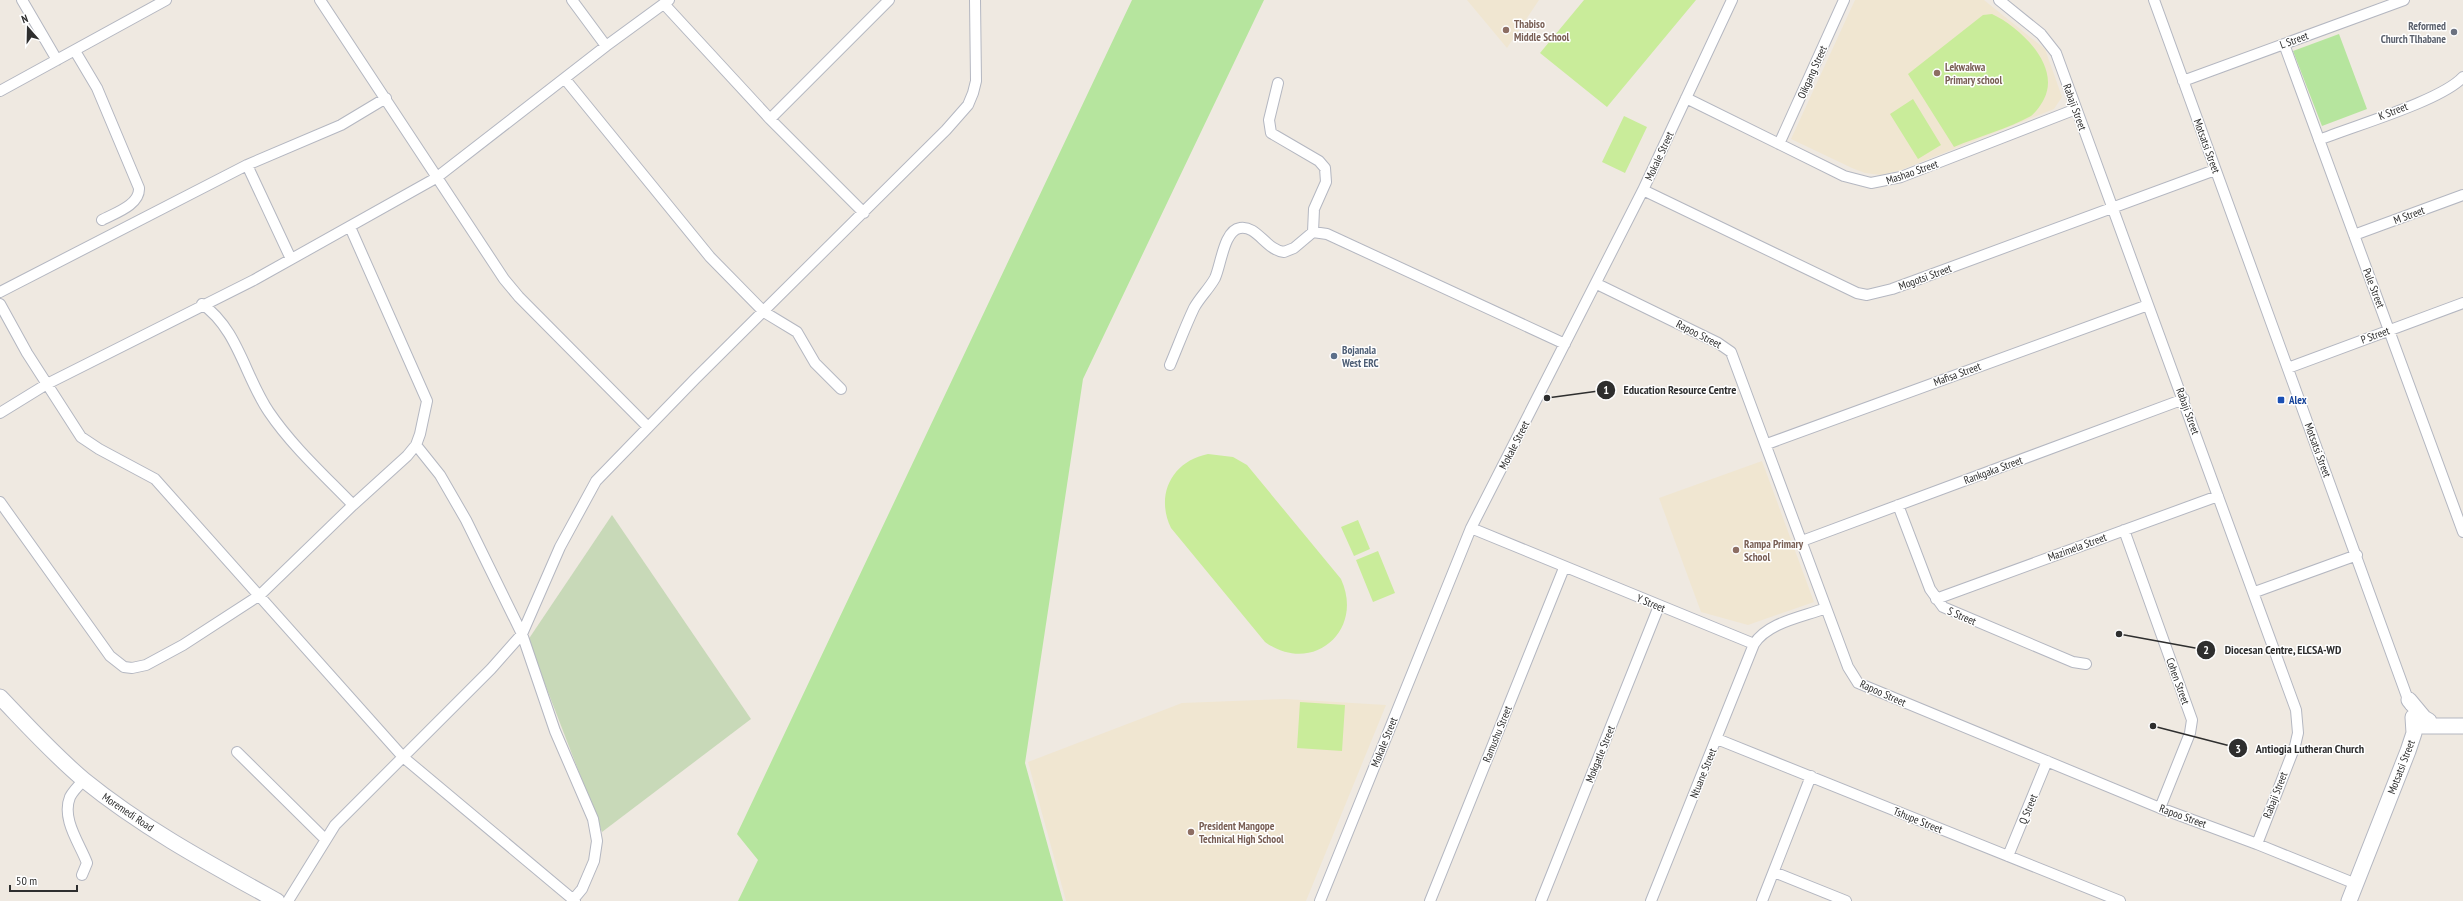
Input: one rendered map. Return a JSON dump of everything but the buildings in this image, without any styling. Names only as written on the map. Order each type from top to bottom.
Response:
[{"type":"street","points":[[22,0],[57,60]]},
{"type":"street","points":[[0,91],[166,0]]},
{"type":"street","points":[[320,0],[504,279],[519,297],[648,427]]},
{"type":"street","points":[[572,0],[606,46]]},
{"type":"street","points":[[770,119],[889,0]]},
{"type":"street","points":[[288,901],[325,839],[335,826],[491,669],[522,634],[560,547],[590,489],[648,427],[864,213],[968,105],[974,93],[976,81],[975,0]]},
{"type":"street","name":"Mokale Street","points":[[1320,901],[1471,528],[1643,190],[1732,0]]},
{"type":"street","name":"Oikgang Street","points":[[1780,144],[1844,0]]},
{"type":"street","name":"Rabaji Street","points":[[1999,0],[2041,34],[2053,47],[2184,399],[2218,496],[2255,592],[2298,721],[2295,746],[2257,844]]},
{"type":"street","name":"Motsatsi Street","points":[[2154,0],[2409,700],[2413,722],[2408,751],[2349,901]]},
{"type":"street","name":"L Street","points":[[2183,81],[2404,0]]},
{"type":"street","points":[[0,412],[47,384],[291,259],[436,178],[606,46],[667,2],[770,119],[864,213]]},
{"type":"street","name":"Pule Street","points":[[2284,44],[2390,329],[2463,532]]},
{"type":"street","points":[[75,51],[97,88],[139,188],[139,195],[136,201],[102,220]]},
{"type":"street","name":"K Street","points":[[2319,140],[2437,94],[2456,84],[2463,77]]},
{"type":"street","points":[[565,79],[710,257],[764,312],[797,332],[815,363],[841,389]]},
{"type":"street","points":[[1170,365],[1194,308],[1215,277],[1231,232],[1238,228],[1248,228],[1268,246],[1284,252],[1294,248],[1313,232],[1314,208],[1326,182],[1326,172],[1318,161],[1271,133],[1269,120],[1278,83]]},
{"type":"street","points":[[0,292],[247,165],[321,134],[360,115],[386,98]]},
{"type":"street","name":"Mashao Street","points":[[1686,98],[1844,176],[1871,184],[1885,182],[2076,109]]},
{"type":"street","points":[[247,165],[291,259]]},
{"type":"street","name":"Mogotsi Street","points":[[1643,190],[1857,293],[1867,295],[1892,289],[2215,170]]},
{"type":"street","name":"M Street","points":[[2354,235],[2463,195]]},
{"type":"street","points":[[0,502],[110,656],[124,667],[139,667],[158,660],[260,595],[353,505],[395,468],[416,445],[427,401],[350,227]]},
{"type":"street","points":[[1313,232],[1327,234],[1565,344]]},
{"type":"street","name":"Rapoo Street","points":[[1596,284],[1718,343],[1732,352],[1848,667],[1858,683],[2160,808],[2257,844],[2356,884]]},
{"type":"street","name":"P Street","points":[[2288,368],[2463,303]]},
{"type":"street","points":[[0,304],[14,332],[81,437],[99,450],[155,479],[403,757],[573,900],[582,889],[594,861],[596,830],[555,731],[522,634],[466,520],[440,476],[416,445]]},
{"type":"street","points":[[202,304],[215,313],[222,322],[269,412],[353,505]]},
{"type":"street","name":"Mafisa Street","points":[[1767,444],[2148,305]]},
{"type":"street","name":"Rankgaka Street","points":[[1802,541],[2184,399]]},
{"type":"street","name":"Mazimela Street","points":[[1936,600],[2218,496]]},
{"type":"street","name":"S Street","points":[[1898,505],[1930,589],[1936,600],[1943,607],[2073,662],[2086,664]]},
{"type":"street","name":"Y Street","points":[[1471,528],[1564,568],[1754,644]]},
{"type":"street","name":"Cohen Street","points":[[2124,530],[2192,720],[2190,733],[2160,808]]},
{"type":"street","points":[[2255,592],[2357,555]]},
{"type":"street","name":"Ramushu Street","points":[[1430,901],[1564,568]]},
{"type":"street","name":"Mokgatle Street","points":[[1541,901],[1659,606]]},
{"type":"street","points":[[1754,644],[1760,635],[1769,629],[1826,608]]},
{"type":"street","name":"Ntuane Street","points":[[1651,901],[1754,644]]},
{"type":"street","name":"Moremedi Road","points":[[0,697],[84,780],[136,819],[276,901]]},
{"type":"street","points":[[2409,700],[2424,718],[2443,725]]},
{"type":"street","points":[[2413,722],[2463,726]]},
{"type":"street","points":[[2408,751],[2423,734],[2443,725]]},
{"type":"street","name":"Tshupe Street","points":[[1717,739],[2120,901]]},
{"type":"street","points":[[237,752],[325,839]]},
{"type":"street","name":"Q Street","points":[[2008,856],[2047,761]]},
{"type":"street","points":[[1762,901],[1811,776]]},
{"type":"street","points":[[82,875],[86,863],[71,830],[68,805],[71,795],[84,780]]},
{"type":"street","points":[[1774,872],[1846,901]]},
{"type":"shaded area","name":"Thabiso Middle School","points":[[1467,0],[1539,0],[1507,48]]},
{"type":"shaded area","name":"Lekwakwa Primary school","points":[[1855,0],[1984,0],[2045,49],[2062,97],[2054,109],[1901,170],[1881,175],[1865,173],[1852,168],[1791,139]]},
{"type":"shaded area","name":"Rampa Primary School","points":[[1762,461],[1814,602],[1748,625],[1701,612],[1659,498]]},
{"type":"shaded area","name":"President Mangope Technical High School","points":[[1285,699],[1386,705],[1306,901],[1066,901],[1028,762],[1182,703]]},
{"type":"green space","points":[[1132,0],[1264,0],[1083,379],[1025,763],[1063,901],[738,901],[758,860],[737,834]]},
{"type":"green space","points":[[1584,0],[1696,0],[1607,107],[1540,53]]},
{"type":"green space","points":[[1992,14],[2014,28],[2035,49],[2047,74],[2048,86],[2043,101],[2031,116],[1954,147],[1908,74],[1983,15]]},
{"type":"green space","points":[[2339,34],[2367,109],[2322,126],[2293,51]]},
{"type":"green space","points":[[1913,99],[1941,145],[1918,159],[1890,114]]},
{"type":"green space","points":[[1624,116],[1647,127],[1625,173],[1602,162]]},
{"type":"green space","points":[[1208,454],[1233,457],[1247,465],[1341,579],[1347,598],[1346,616],[1340,631],[1330,643],[1316,651],[1300,654],[1283,651],[1265,642],[1171,528],[1165,504],[1166,492],[1170,481],[1176,472],[1185,464],[1195,458]]},
{"type":"green space","points":[[612,515],[751,719],[602,832],[528,640]]},
{"type":"green space","points":[[1358,520],[1370,549],[1354,556],[1341,527]]},
{"type":"green space","points":[[1378,551],[1395,593],[1373,602],[1356,560]]},
{"type":"green space","points":[[1300,702],[1345,705],[1342,751],[1297,748]]},
{"type":"place","name":"Thabiso Middle School","points":[[1506,30]]},
{"type":"place","name":"Reformed Church Tlhabane","points":[[2454,32]]},
{"type":"place","name":"Lekwakwa Primary school","points":[[1937,73]]},
{"type":"place","name":"Bojanala West ERC","points":[[1334,356]]},
{"type":"place","name":"Education Resource Centre","points":[[1547,398]]},
{"type":"place","name":"Alex","points":[[2281,400]]},
{"type":"place","name":"Rampa Primary School","points":[[1736,550]]},
{"type":"place","name":"Diocesan Centre, ELCSA-WD","points":[[2119,634]]},
{"type":"place","name":"Antiogia Lutheran Church","points":[[2153,726]]},
{"type":"place","name":"President Mangope Technical High School","points":[[1191,832]]}]
